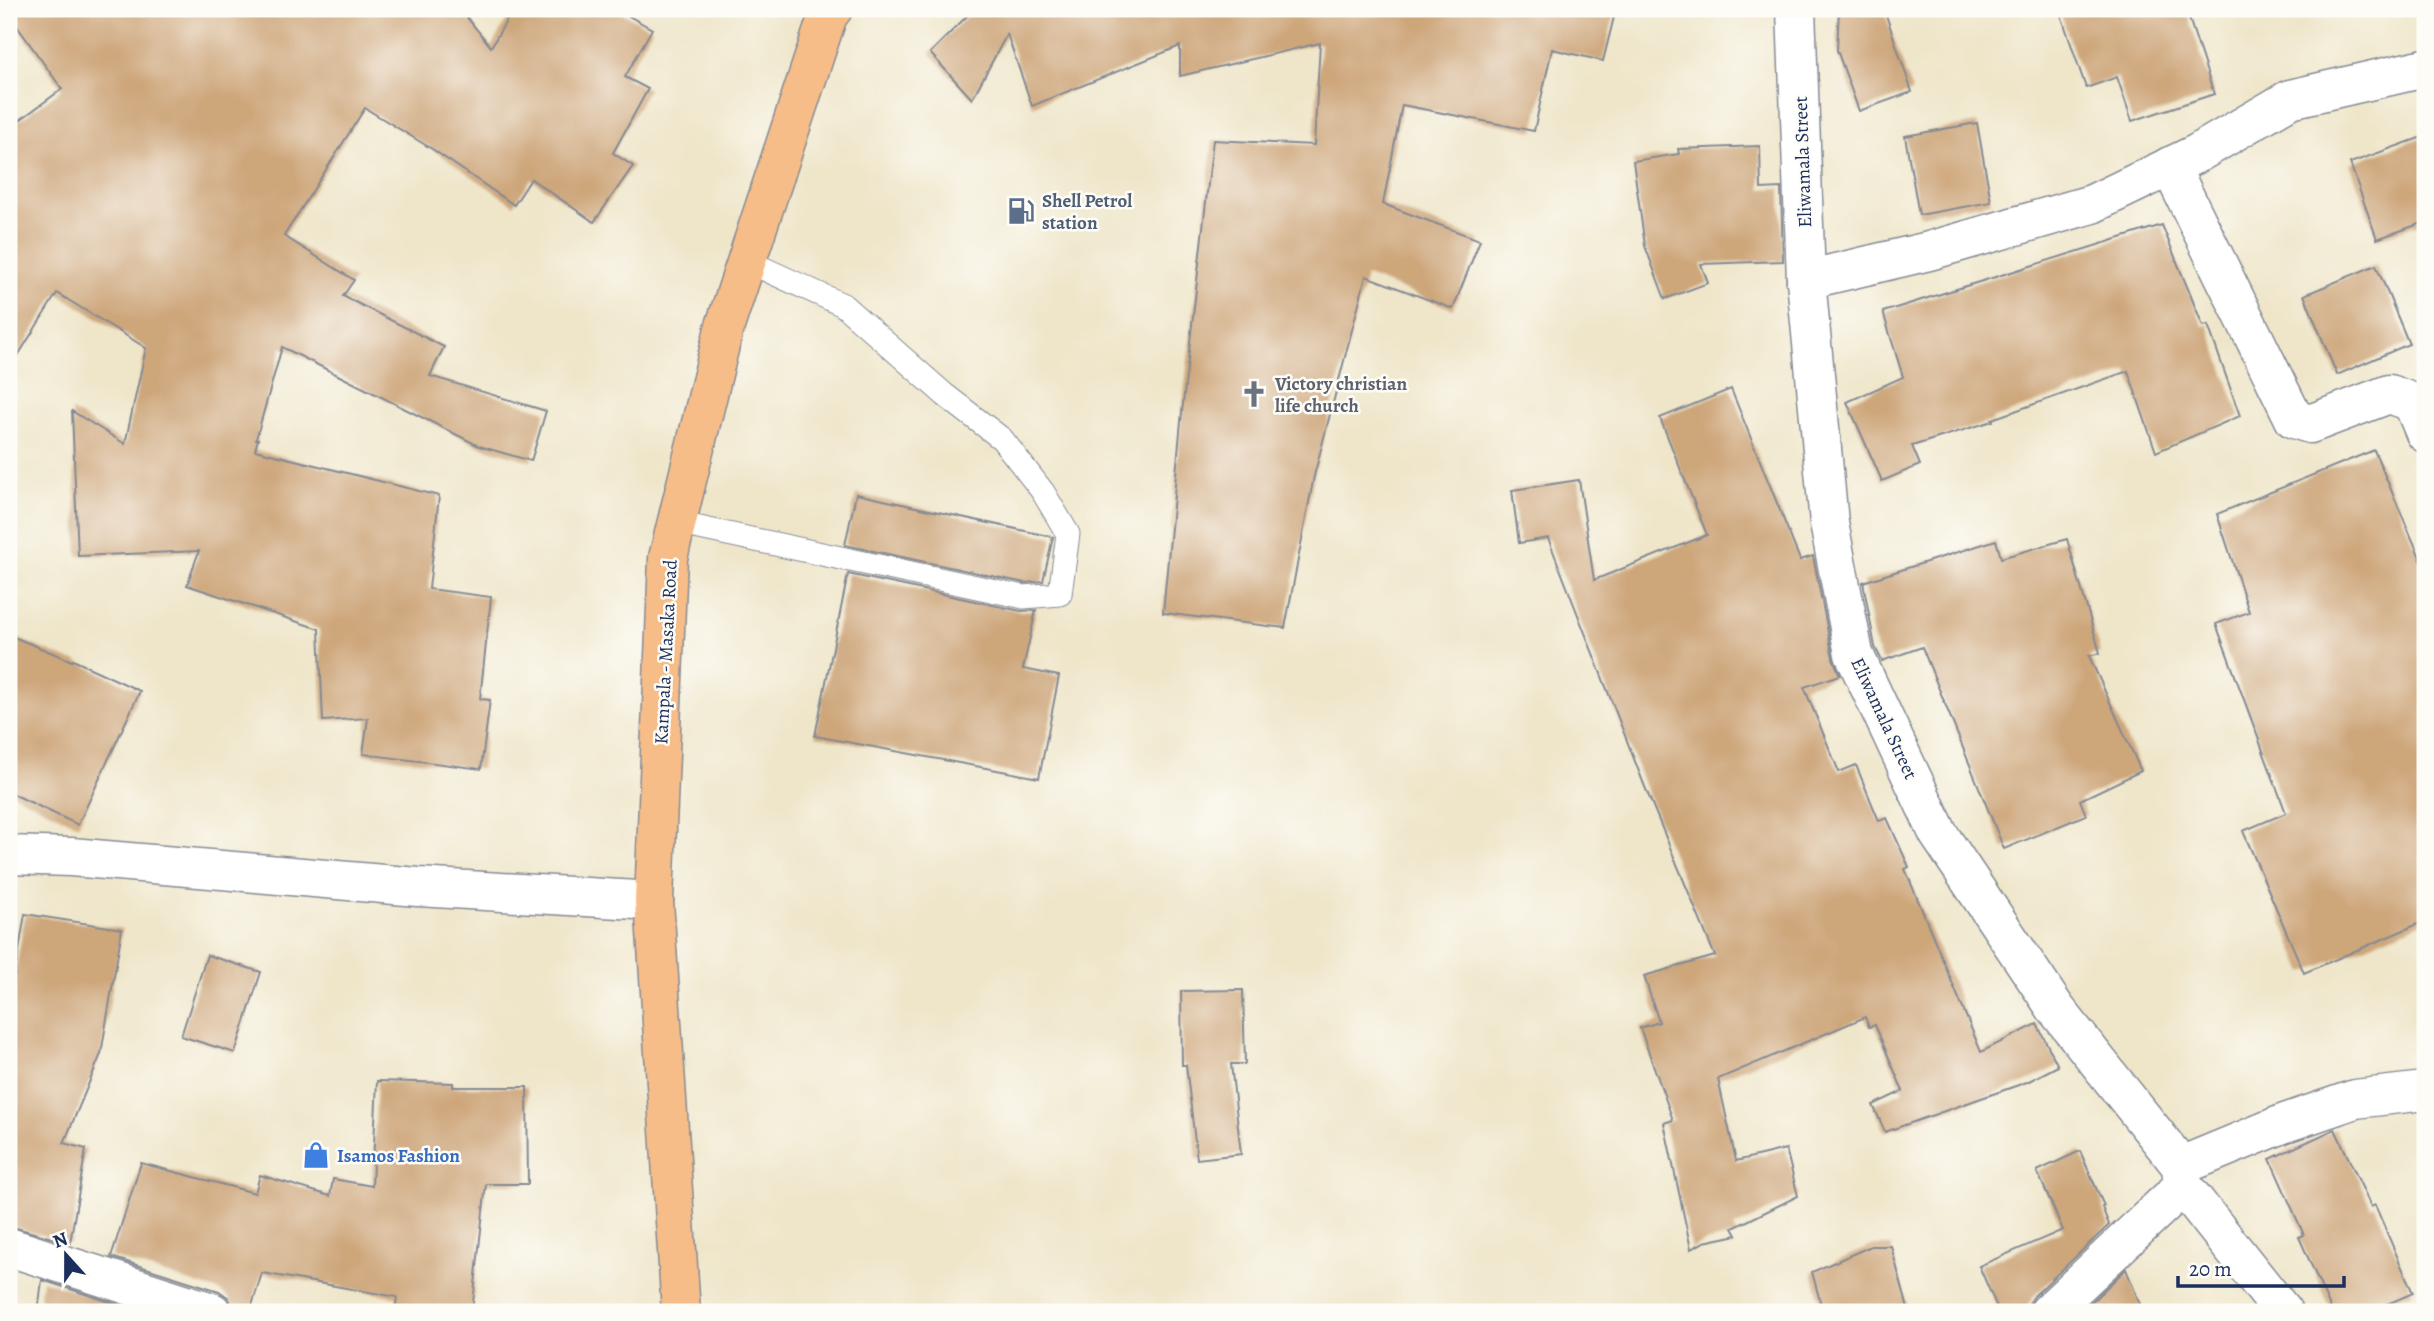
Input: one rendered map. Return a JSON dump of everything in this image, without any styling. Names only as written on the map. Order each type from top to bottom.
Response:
[{"type":"main road","name":"Kampala - Masaka Road","points":[[681,1312],[654,901],[668,558],[724,330],[829,11]]},
{"type":"street","name":"Eliwamala Street","points":[[1796,9],[1806,280],[1829,523],[1854,654],[1938,833],[2056,1009],[2283,1312]]},
{"type":"street","points":[[1806,280],[1928,251],[2092,204],[2198,153],[2290,99],[2425,68]]},
{"type":"street","points":[[2170,166],[2294,419],[2311,424],[2389,394],[2412,402],[2425,433]]},
{"type":"street","points":[[9,855],[85,858],[418,887],[654,901]]},
{"type":"street","points":[[2049,1312],[2182,1176],[2285,1123],[2355,1099],[2425,1091]]},
{"type":"street","points":[[9,1247],[212,1312]]},
{"type":"lane","points":[[676,523],[1024,597],[1060,594],[1068,534],[1043,492],[1002,439],[945,395],[843,305],[747,261]]},
{"type":"building","points":[[9,9],[460,9],[491,47],[513,9],[616,9],[652,29],[625,77],[648,89],[613,153],[633,166],[594,222],[531,179],[514,205],[432,149],[365,108],[284,236],[354,280],[343,296],[444,347],[430,376],[546,411],[531,461],[479,446],[282,347],[256,439],[255,450],[439,496],[429,589],[491,597],[480,699],[490,700],[481,769],[363,754],[368,718],[323,721],[319,629],[187,585],[199,551],[78,556],[72,411],[125,444],[146,348],[57,293],[9,370],[9,128],[62,89],[9,15]]},
{"type":"building","points":[[974,9],[1120,9],[1123,15],[1202,15],[1201,9],[1616,9],[1603,61],[1552,49],[1534,131],[1402,105],[1383,204],[1480,240],[1453,309],[1366,276],[1314,476],[1285,628],[1163,613],[1181,421],[1213,140],[1314,145],[1320,43],[1180,76],[1180,46],[1032,106],[1007,34],[972,99],[930,53]]},
{"type":"building","points":[[1839,9],[1884,9],[1912,92],[1859,111],[1837,50]]},
{"type":"building","points":[[2059,9],[2186,9],[2214,94],[2132,121],[2117,77],[2086,88]]},
{"type":"building","points":[[1977,123],[1991,202],[1919,215],[1905,136]]},
{"type":"building","points":[[2425,136],[2425,222],[2377,239],[2350,163]]},
{"type":"building","points":[[1760,146],[1761,189],[1781,188],[1783,261],[1701,264],[1708,283],[1665,299],[1645,246],[1633,161],[1679,154],[1678,149]]},
{"type":"building","points":[[2162,225],[2203,326],[2208,325],[2240,416],[2156,452],[2128,371],[1992,419],[1993,421],[1912,446],[1920,465],[1882,481],[1847,402],[1903,377],[1883,312]]},
{"type":"building","points":[[2376,265],[2409,344],[2337,375],[2304,295]]},
{"type":"building","points":[[1731,389],[1800,560],[1813,556],[1833,658],[1840,675],[1804,687],[1839,772],[1856,765],[1879,821],[1887,818],[1909,867],[1905,869],[1981,1052],[2037,1024],[2058,1066],[2027,1082],[1885,1132],[1873,1105],[1903,1091],[1875,1025],[1869,1027],[1865,1017],[1718,1079],[1736,1161],[1786,1149],[1798,1196],[1733,1228],[1737,1235],[1704,1242],[1691,1249],[1664,1123],[1673,1120],[1640,1028],[1659,1022],[1644,976],[1715,956],[1645,787],[1548,538],[1519,543],[1512,490],[1579,480],[1594,580],[1707,535],[1660,418]]},
{"type":"building","points":[[2374,450],[2425,569],[2425,921],[2304,973],[2243,831],[2286,813],[2216,624],[2249,612],[2217,514]]},
{"type":"building","points":[[856,494],[1053,537],[1043,581],[1025,583],[845,545]]},
{"type":"building","points":[[2067,539],[2100,653],[2089,656],[2141,771],[2080,800],[2086,815],[2004,849],[1922,647],[1882,661],[1875,647],[1863,582],[1996,540],[2001,558]]},
{"type":"building","points":[[848,574],[1021,611],[1036,610],[1023,669],[1059,676],[1039,778],[815,736]]},
{"type":"building","points":[[9,635],[73,660],[140,691],[78,825],[9,792]]},
{"type":"building","points":[[25,914],[122,929],[101,1054],[64,1143],[86,1149],[70,1243],[9,1226],[9,1011]]},
{"type":"building","points":[[207,955],[261,972],[235,1053],[181,1036]]},
{"type":"building","points":[[1243,990],[1245,1064],[1231,1064],[1241,1154],[1197,1159],[1186,1065],[1182,1065],[1181,991]]},
{"type":"building","points":[[377,1081],[453,1083],[453,1087],[527,1087],[528,1184],[486,1184],[472,1312],[395,1312],[397,1297],[262,1273],[250,1312],[233,1312],[229,1298],[219,1291],[111,1257],[141,1163],[255,1193],[260,1175],[330,1196],[333,1179],[372,1186]]},
{"type":"building","points":[[2335,1129],[2371,1207],[2375,1205],[2413,1293],[2369,1312],[2332,1312],[2299,1237],[2304,1235],[2270,1159]]},
{"type":"building","points":[[2080,1151],[2104,1206],[2102,1207],[2109,1225],[2034,1296],[2028,1305],[2028,1312],[1999,1312],[1979,1266],[2063,1230],[2037,1171]]},
{"type":"building","points":[[1871,1246],[1891,1246],[1909,1312],[1823,1312],[1812,1272]]},
{"type":"building","points":[[2126,1269],[2143,1312],[2081,1312]]},
{"type":"building","points":[[42,1280],[141,1312],[38,1312]]},
{"type":"place","name":"Shell Petrol station","points":[[1021,211]]},
{"type":"place","name":"Victory christian life church","points":[[1254,394]]},
{"type":"place","name":"Isamos Fashion","points":[[316,1155]]}]
